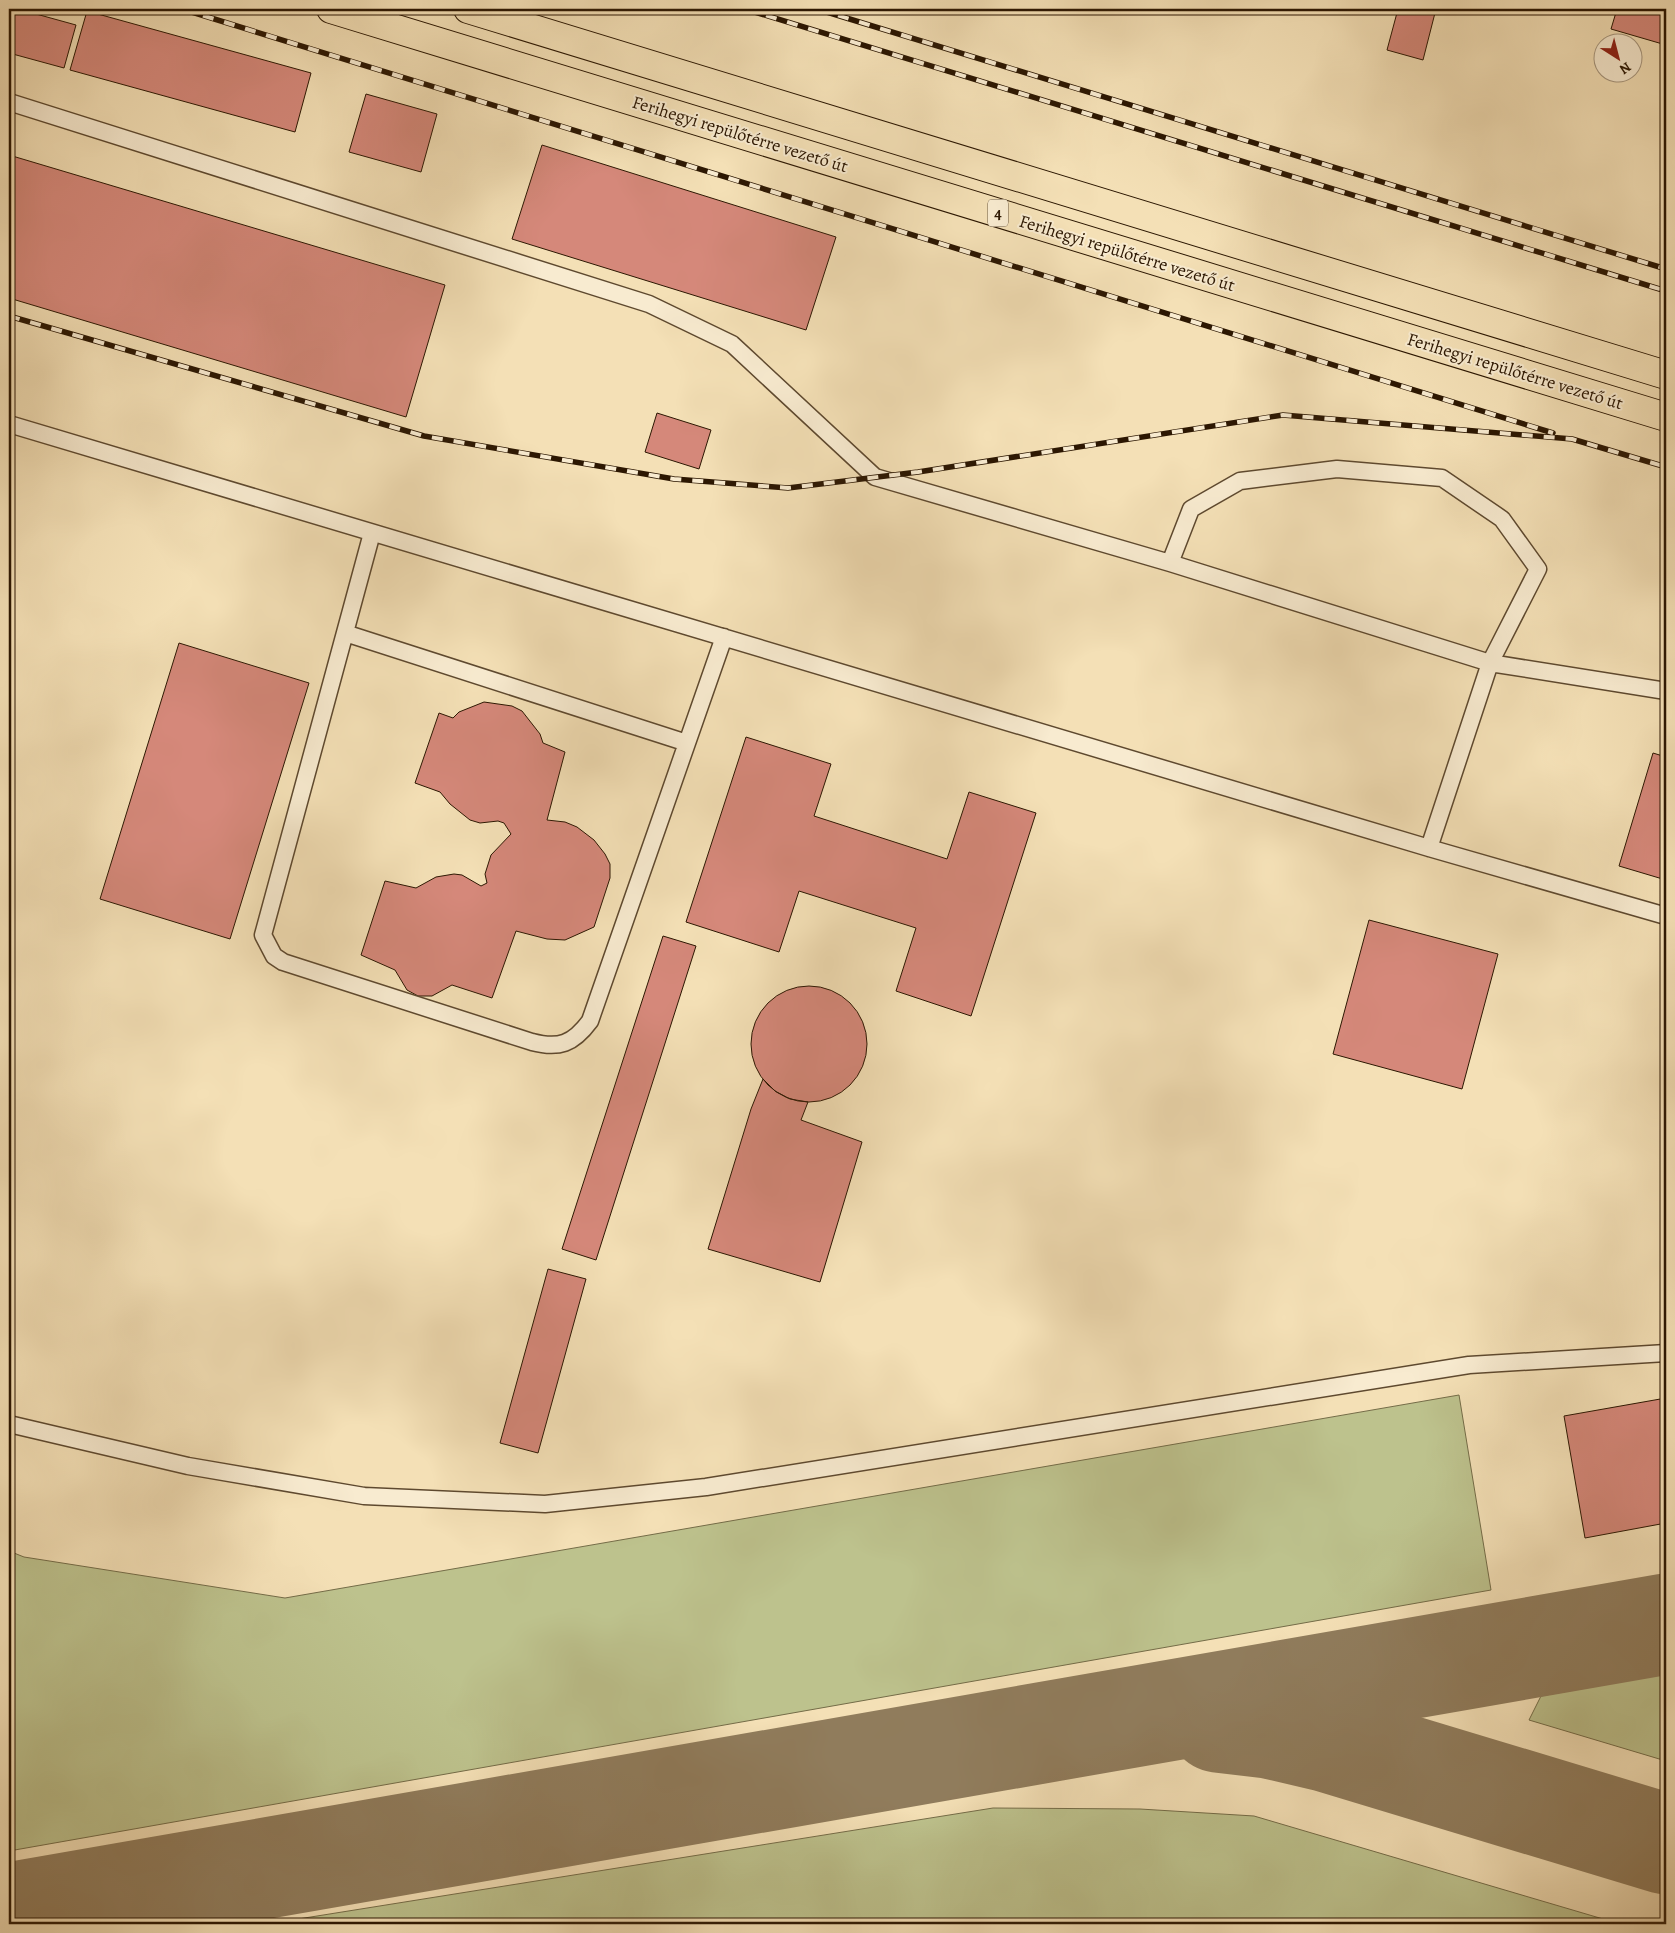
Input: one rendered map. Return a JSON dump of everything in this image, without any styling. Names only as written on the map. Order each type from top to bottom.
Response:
[{"type":"main road","name":"Ferihegyi repülőtérre vezető út","points":[[330,9],[1666,417]]},
{"type":"main road","name":"4","points":[[468,9],[1666,375]]},
{"type":"lane","points":[[9,102],[649,304],[732,344],[875,477],[1170,563],[1490,663],[1666,691]]},
{"type":"lane","points":[[9,424],[1429,848],[1666,916]]},
{"type":"lane","points":[[1170,563],[1191,509],[1240,481],[1337,469],[1442,478],[1502,519],[1538,568],[1490,663],[1429,848]]},
{"type":"lane","points":[[372,533],[263,935],[274,956],[283,962],[532,1042],[549,1046],[560,1045],[582,1032],[590,1021],[724,637]]},
{"type":"lane","points":[[345,633],[687,743]]},
{"type":"lane","points":[[9,1424],[188,1466],[364,1496],[545,1504],[706,1487],[1470,1365],[1666,1353]]},
{"type":"green space","points":[[1459,1395],[1491,1590],[9,1851],[9,1551],[24,1557],[285,1598]]},
{"type":"green space","points":[[1666,1673],[1666,1761],[1529,1720],[1541,1696]]},
{"type":"green space","points":[[993,1808],[1140,1809],[1254,1816],[1620,1924],[267,1924]]},
{"type":"building","points":[[9,9],[18,9],[76,25],[64,68],[9,53]]},
{"type":"building","points":[[1398,9],[1436,9],[1423,60],[1387,50]]},
{"type":"building","points":[[1617,9],[1666,9],[1666,45],[1642,38],[1642,32],[1621,32],[1611,29]]},
{"type":"building","points":[[87,11],[311,73],[295,132],[70,70]]},
{"type":"building","points":[[366,94],[437,114],[421,172],[349,152]]},
{"type":"building","points":[[542,145],[836,237],[806,330],[512,239]]},
{"type":"building","points":[[9,155],[445,285],[406,417],[9,298]]},
{"type":"building","points":[[657,413],[711,430],[699,469],[645,452]]},
{"type":"building","points":[[179,643],[309,683],[230,939],[100,899]]},
{"type":"building","points":[[484,702],[512,706],[522,711],[540,734],[543,743],[565,752],[547,820],[565,822],[577,827],[594,840],[610,864],[610,878],[594,927],[565,940],[547,939],[516,931],[492,998],[452,985],[432,996],[418,996],[407,990],[395,970],[361,955],[385,881],[416,888],[436,877],[454,874],[462,875],[481,886],[487,883],[485,874],[491,855],[511,834],[504,823],[498,821],[480,823],[470,820],[450,804],[440,792],[415,783],[439,713],[453,718],[459,712]]},
{"type":"building","points":[[746,737],[831,764],[814,816],[947,859],[969,792],[1036,813],[971,1016],[896,991],[916,928],[799,891],[779,952],[686,922]]},
{"type":"building","points":[[1653,753],[1666,757],[1666,880],[1619,866]]},
{"type":"building","points":[[1369,920],[1498,954],[1462,1089],[1333,1054]]},
{"type":"building","points":[[663,936],[696,946],[596,1260],[562,1249]]},
{"type":"building","points":[[809,986],[831,991],[850,1003],[862,1022],[867,1044],[862,1066],[850,1085],[831,1097],[809,1102],[787,1097],[768,1085],[756,1066],[751,1044],[756,1022],[768,1003],[787,991]]},
{"type":"building","points":[[763,1079],[775,1091],[790,1099],[808,1102],[801,1120],[862,1142],[820,1282],[708,1249],[751,1109]]},
{"type":"building","points":[[548,1269],[586,1279],[538,1453],[500,1443]]},
{"type":"building","points":[[1666,1398],[1666,1523],[1585,1538],[1564,1416]]},
{"type":"taxiway","points":[[9,1913],[1666,1624]]},
{"type":"taxiway","points":[[1218,1722],[1269,1728],[1325,1741],[1666,1844]]},
{"type":"railway","points":[[182,9],[1553,433]]},
{"type":"railway","points":[[745,9],[1666,291]]},
{"type":"railway","points":[[817,9],[1666,269]]},
{"type":"railway","points":[[9,316],[424,436],[674,479],[788,488],[918,472],[1283,415],[1572,439],[1666,467]]}]
